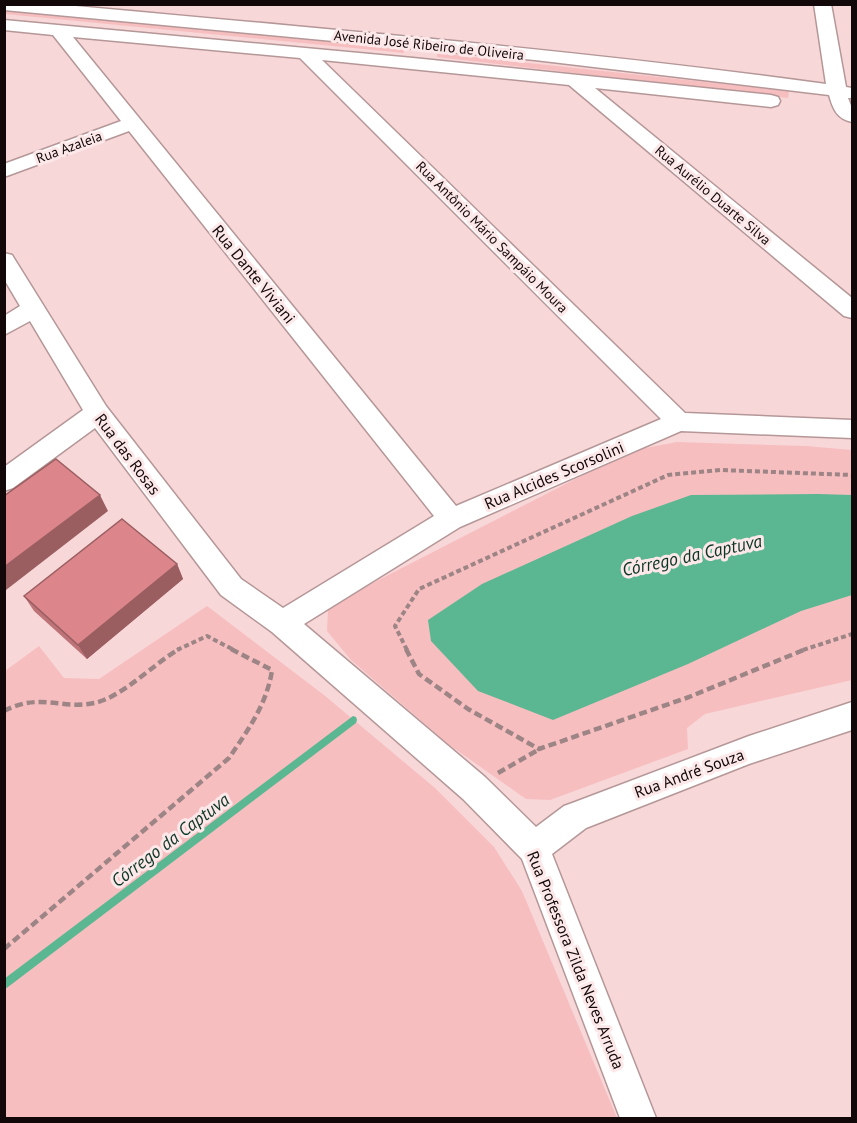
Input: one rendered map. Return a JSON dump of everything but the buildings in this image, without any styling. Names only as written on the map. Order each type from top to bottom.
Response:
[{"type":"street","points":[[822,4],[847,104]]},
{"type":"street","name":"Avenida José Ribeiro de Oliveira","points":[[4,5],[420,44],[686,72],[847,104]]},
{"type":"street","name":"Avenida José Ribeiro de Oliveira","points":[[4,25],[413,63],[790,103],[847,104]]},
{"type":"street","name":"Rua Dante Viviani","points":[[58,30],[451,519]]},
{"type":"street","points":[[413,63],[420,44]]},
{"type":"street","name":"Rua Antônio Mário Sampáio Moura","points":[[305,53],[679,422]]},
{"type":"street","name":"Rua Aurélio Duarte Silva","points":[[574,80],[852,310]]},
{"type":"street","name":"Rua Azaleia","points":[[4,171],[133,123]]},
{"type":"street","name":"Rua das Rosas","points":[[4,260],[97,414],[231,587],[282,623]]},
{"type":"street","points":[[4,327],[32,309]]},
{"type":"street","points":[[4,481],[97,414]]},
{"type":"street","name":"Rua Alcides Scorsolini","points":[[282,623],[451,519],[679,422],[852,429]]},
{"type":"street","name":"Rua Professora Zilda Neves Arruda","points":[[282,623],[474,788],[534,848],[638,1119]]},
{"type":"street","name":"Rua André Souza","points":[[534,848],[575,817],[717,762],[852,716]]},
{"type":"path","points":[[539,749],[468,709],[418,674],[395,626],[419,589],[668,475],[721,470],[852,475]]},
{"type":"path","points":[[474,788],[539,749],[689,697],[818,644],[852,634]]},
{"type":"path","points":[[4,711],[16,703],[51,699],[78,704],[102,702],[156,667],[187,642],[207,636],[272,670],[269,691],[255,720],[229,758],[4,949]]},
{"type":"shaded area","points":[[4,10],[403,47],[404,53],[5,14]]},
{"type":"shaded area","points":[[437,53],[789,91],[788,98],[437,57]]},
{"type":"shaded area","points":[[677,442],[806,446],[852,450],[852,680],[705,714],[687,728],[688,749],[550,800],[526,799],[448,744],[351,660],[327,631],[328,610],[363,588],[587,473],[640,449]]},
{"type":"shaded area","points":[[207,606],[324,695],[435,788],[494,847],[522,891],[617,1118],[5,1118],[5,671],[39,646],[64,678],[99,679]]},
{"type":"water","points":[[691,495],[852,495],[852,595],[801,611],[688,664],[553,720],[478,691],[431,641],[428,620],[482,584],[632,516]]},
{"type":"waterway","name":"Córrego da Captuva","points":[[4,985],[353,720]]}]
